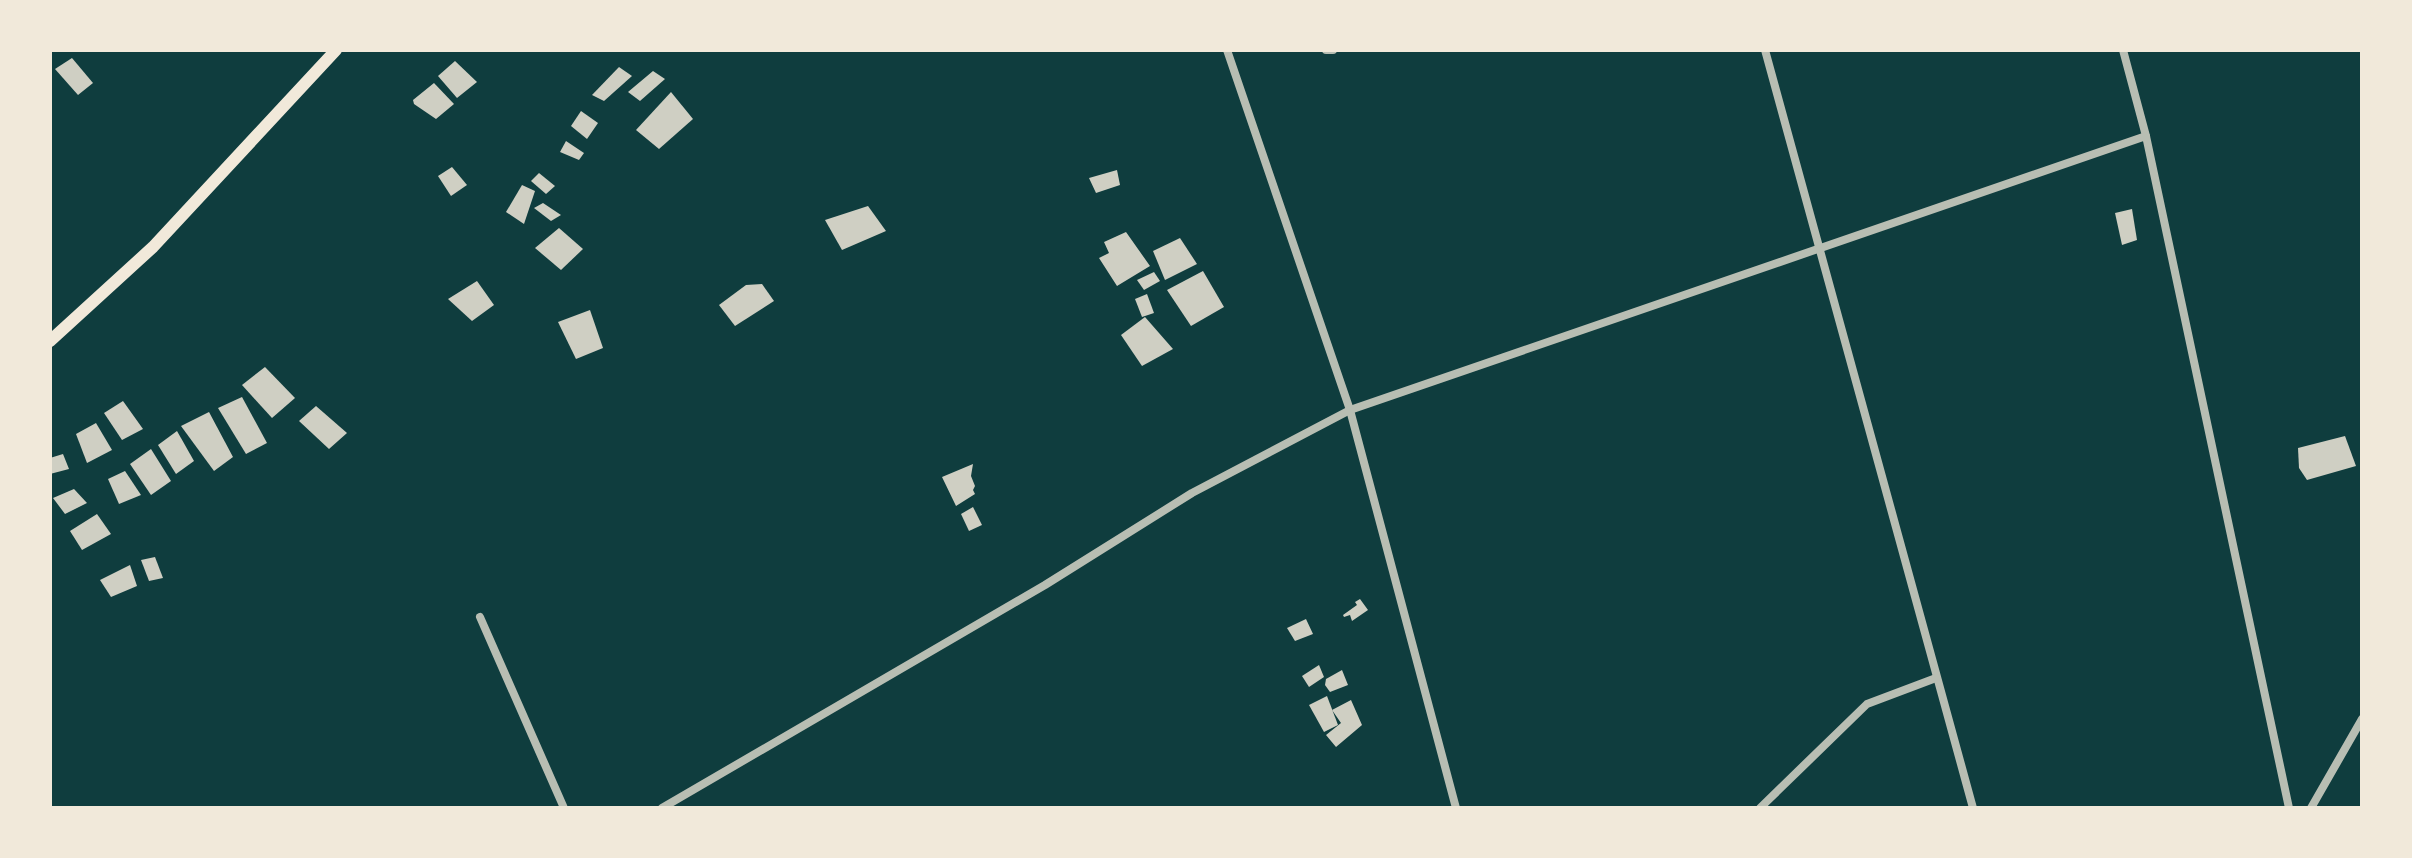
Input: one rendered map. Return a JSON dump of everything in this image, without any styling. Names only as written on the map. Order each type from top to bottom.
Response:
[{"type":"main road","points":[[50,341],[153,247],[336,50]]},
{"type":"street","points":[[1227,50],[1350,410],[1456,808]]},
{"type":"street","points":[[1326,50],[1333,50]]},
{"type":"street","points":[[1765,50],[1973,808]]},
{"type":"street","points":[[2123,50],[2146,136],[2289,808]]},
{"type":"street","points":[[662,808],[1045,585],[1192,493],[1350,410],[2146,136]]},
{"type":"street","points":[[480,617],[564,808]]},
{"type":"street","points":[[1760,808],[1867,704],[1936,678]]},
{"type":"street","points":[[2311,808],[2362,719]]},
{"type":"building","points":[[72,58],[93,83],[78,95],[55,69]]},
{"type":"building","points":[[455,61],[477,82],[457,98],[438,76]]},
{"type":"building","points":[[619,67],[632,76],[604,101],[592,95]]},
{"type":"building","points":[[653,71],[665,79],[640,101],[628,92]]},
{"type":"building","points":[[434,83],[454,104],[436,119],[414,104],[413,100]]},
{"type":"building","points":[[671,92],[693,119],[659,149],[636,130]]},
{"type":"building","points":[[581,111],[598,123],[587,139],[571,126]]},
{"type":"building","points":[[566,141],[584,153],[579,160],[560,152]]},
{"type":"building","points":[[452,167],[467,185],[451,196],[438,176]]},
{"type":"building","points":[[1117,170],[1120,185],[1096,193],[1089,178]]},
{"type":"building","points":[[539,173],[555,186],[546,194],[531,181]]},
{"type":"building","points":[[522,185],[535,191],[524,224],[506,212]]},
{"type":"building","points":[[543,203],[561,215],[551,221],[534,208]]},
{"type":"building","points":[[868,206],[886,231],[842,250],[825,220]]},
{"type":"building","points":[[2132,209],[2137,240],[2122,245],[2115,213]]},
{"type":"building","points":[[559,228],[583,249],[561,270],[535,248]]},
{"type":"building","points":[[1126,232],[1150,266],[1117,286],[1099,258],[1109,253],[1104,242]]},
{"type":"building","points":[[1180,238],[1197,264],[1165,280],[1153,251]]},
{"type":"building","points":[[1203,271],[1224,307],[1191,326],[1167,290]]},
{"type":"building","points":[[1154,272],[1160,281],[1144,290],[1137,280]]},
{"type":"building","points":[[477,281],[494,305],[472,321],[448,299]]},
{"type":"building","points":[[762,284],[774,301],[735,326],[719,305],[746,285]]},
{"type":"building","points":[[1147,294],[1154,313],[1142,317],[1135,299]]},
{"type":"building","points":[[590,310],[603,348],[576,359],[558,322]]},
{"type":"building","points":[[1145,317],[1173,349],[1142,366],[1121,335]]},
{"type":"building","points":[[265,367],[295,398],[272,418],[242,385]]},
{"type":"building","points":[[242,397],[267,443],[246,454],[218,408]]},
{"type":"building","points":[[123,401],[143,429],[122,440],[104,413]]},
{"type":"building","points":[[316,406],[347,433],[329,449],[299,421]]},
{"type":"building","points":[[209,412],[233,457],[214,471],[181,426]]},
{"type":"building","points":[[96,423],[112,450],[87,463],[76,434]]},
{"type":"building","points":[[177,431],[194,461],[176,474],[158,445]]},
{"type":"building","points":[[2345,436],[2356,466],[2307,480],[2299,468],[2298,448]]},
{"type":"building","points":[[151,449],[171,481],[151,495],[130,464]]},
{"type":"building","points":[[63,454],[69,469],[50,474],[50,458]]},
{"type":"building","points":[[973,464],[971,476],[975,494],[956,506],[942,477]]},
{"type":"building","points":[[125,471],[141,495],[119,504],[108,479]]},
{"type":"building","points":[[74,489],[87,503],[65,514],[53,498]]},
{"type":"building","points":[[973,507],[982,525],[969,531],[961,514]]},
{"type":"building","points":[[97,514],[111,534],[82,550],[70,531]]},
{"type":"building","points":[[155,557],[163,578],[149,581],[141,560]]},
{"type":"building","points":[[130,565],[137,586],[111,597],[100,580]]},
{"type":"building","points":[[1360,599],[1368,610],[1352,621],[1350,615],[1344,617],[1343,615]]},
{"type":"building","points":[[1306,619],[1313,634],[1295,641],[1287,628]]},
{"type":"building","points":[[1319,665],[1324,677],[1309,687],[1302,676]]},
{"type":"building","points":[[1342,670],[1348,685],[1330,692],[1325,685],[1326,679]]},
{"type":"building","points":[[1327,696],[1338,725],[1324,732],[1309,705]]},
{"type":"building","points":[[1351,700],[1362,725],[1336,747],[1326,735],[1341,723],[1332,710]]}]
